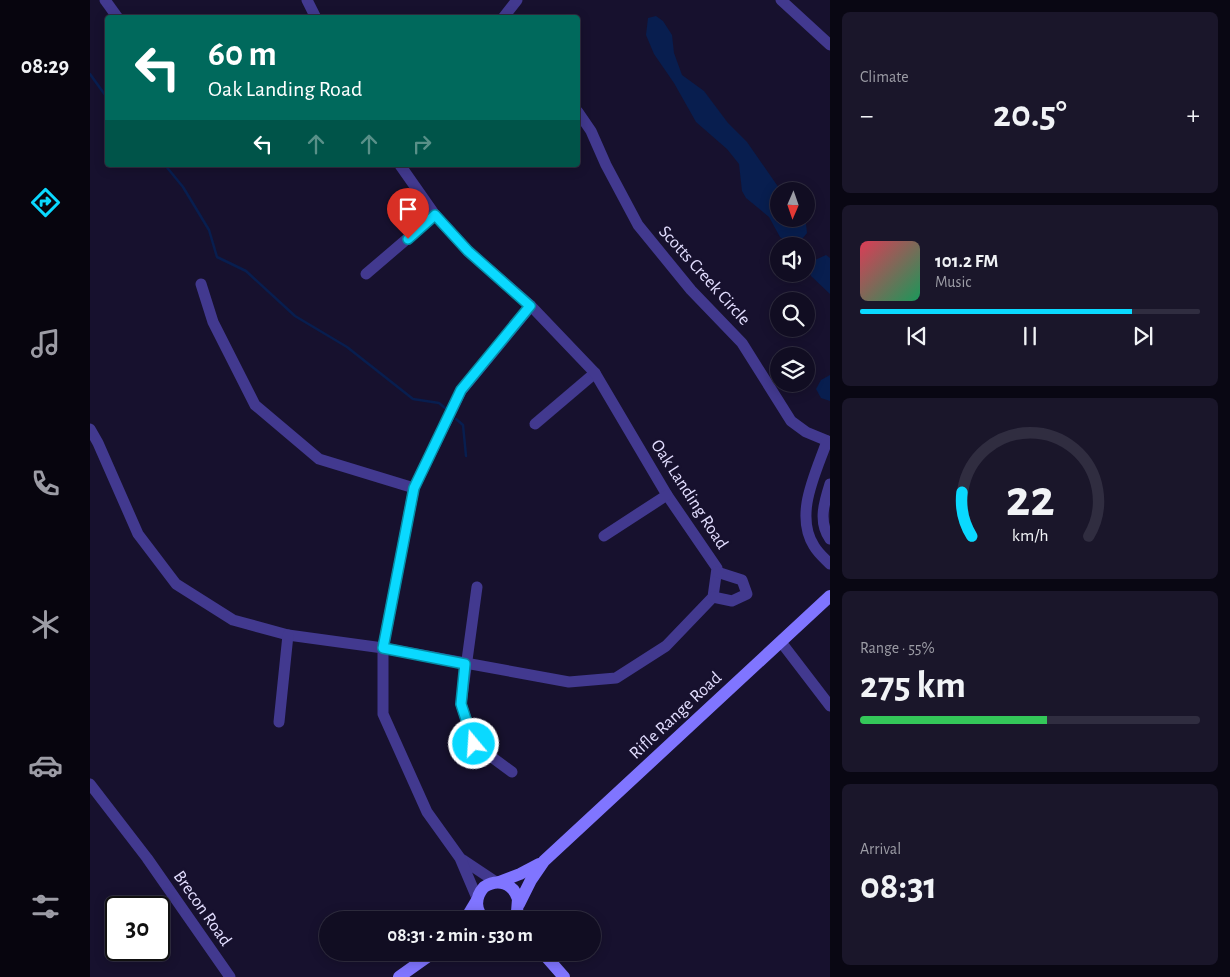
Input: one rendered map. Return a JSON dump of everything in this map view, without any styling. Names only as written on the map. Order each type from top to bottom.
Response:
[{"type":"main road","name":"Rifle Range Road","points":[[516,911],[530,880],[544,861],[830,596]]},
{"type":"main road","name":"Rifle Range Road","points":[[477,899],[484,887],[520,874],[544,861]]},
{"type":"main road","points":[[498,882],[514,889],[520,911]]},
{"type":"main road","points":[[470,911],[477,899]]},
{"type":"main road","points":[[477,899],[479,911]]},
{"type":"main road","points":[[399,977],[421,961]]},
{"type":"main road","points":[[550,961],[564,977]]},
{"type":"street","points":[[105,0],[116,15]]},
{"type":"street","points":[[307,0],[314,15]]},
{"type":"street","points":[[505,15],[517,0]]},
{"type":"street","points":[[781,0],[830,45]]},
{"type":"street","name":"Scotts Creek Circle","points":[[580,115],[591,131],[606,165],[638,225],[691,290],[742,343],[791,421],[806,432],[828,441],[807,502],[806,527],[814,546],[830,564]]},
{"type":"street","name":"Oak Landing Road","points":[[401,167],[435,215],[468,251],[530,306],[595,372],[667,495],[718,568],[713,597]]},
{"type":"street","points":[[366,274],[435,215]]},
{"type":"street","points":[[200,284],[213,322],[255,405],[319,459],[414,488]]},
{"type":"street","points":[[477,899],[460,858],[426,812],[383,714],[383,648],[414,488],[461,390],[530,306]]},
{"type":"street","points":[[535,424],[595,372]]},
{"type":"street","points":[[90,429],[98,442],[138,534],[176,584],[233,620],[288,635],[383,648],[465,664],[512,670],[569,682],[616,678],[666,646],[713,597],[732,601],[747,594],[742,580],[717,572]]},
{"type":"street","points":[[830,484],[824,505],[823,524],[830,539]]},
{"type":"street","points":[[604,536],[667,495]]},
{"type":"street","points":[[477,586],[461,704],[474,744],[512,772]]},
{"type":"street","points":[[279,722],[288,635]]},
{"type":"street","points":[[781,642],[830,706]]},
{"type":"street","name":"Brecon Road","points":[[90,784],[147,858],[230,977]]},
{"type":"street","points":[[460,858],[498,882]]},
{"type":"water","points":[[656,16],[663,21],[672,35],[674,53],[682,75],[704,91],[728,123],[747,142],[775,182],[770,182],[770,219],[746,198],[742,191],[739,164],[727,149],[696,122],[674,83],[654,54],[646,35],[648,18]]},
{"type":"water","points":[[775,228],[806,228],[807,233],[804,237],[780,237]]},
{"type":"water","points":[[826,255],[830,258],[830,294],[815,280],[815,260]]},
{"type":"water","points":[[830,375],[830,401],[821,398],[816,389],[821,380]]},
{"type":"waterway","points":[[90,74],[105,95]]},
{"type":"waterway","points":[[167,167],[183,187],[209,230],[217,257],[246,271],[295,316],[347,347],[413,399],[439,403],[445,408]]},
{"type":"waterway","points":[[456,419],[463,425],[466,456]]},
{"type":"route","points":[[408,239],[435,215],[468,251],[530,306],[461,390],[414,488],[383,648],[465,664],[461,704],[474,744]]}]
